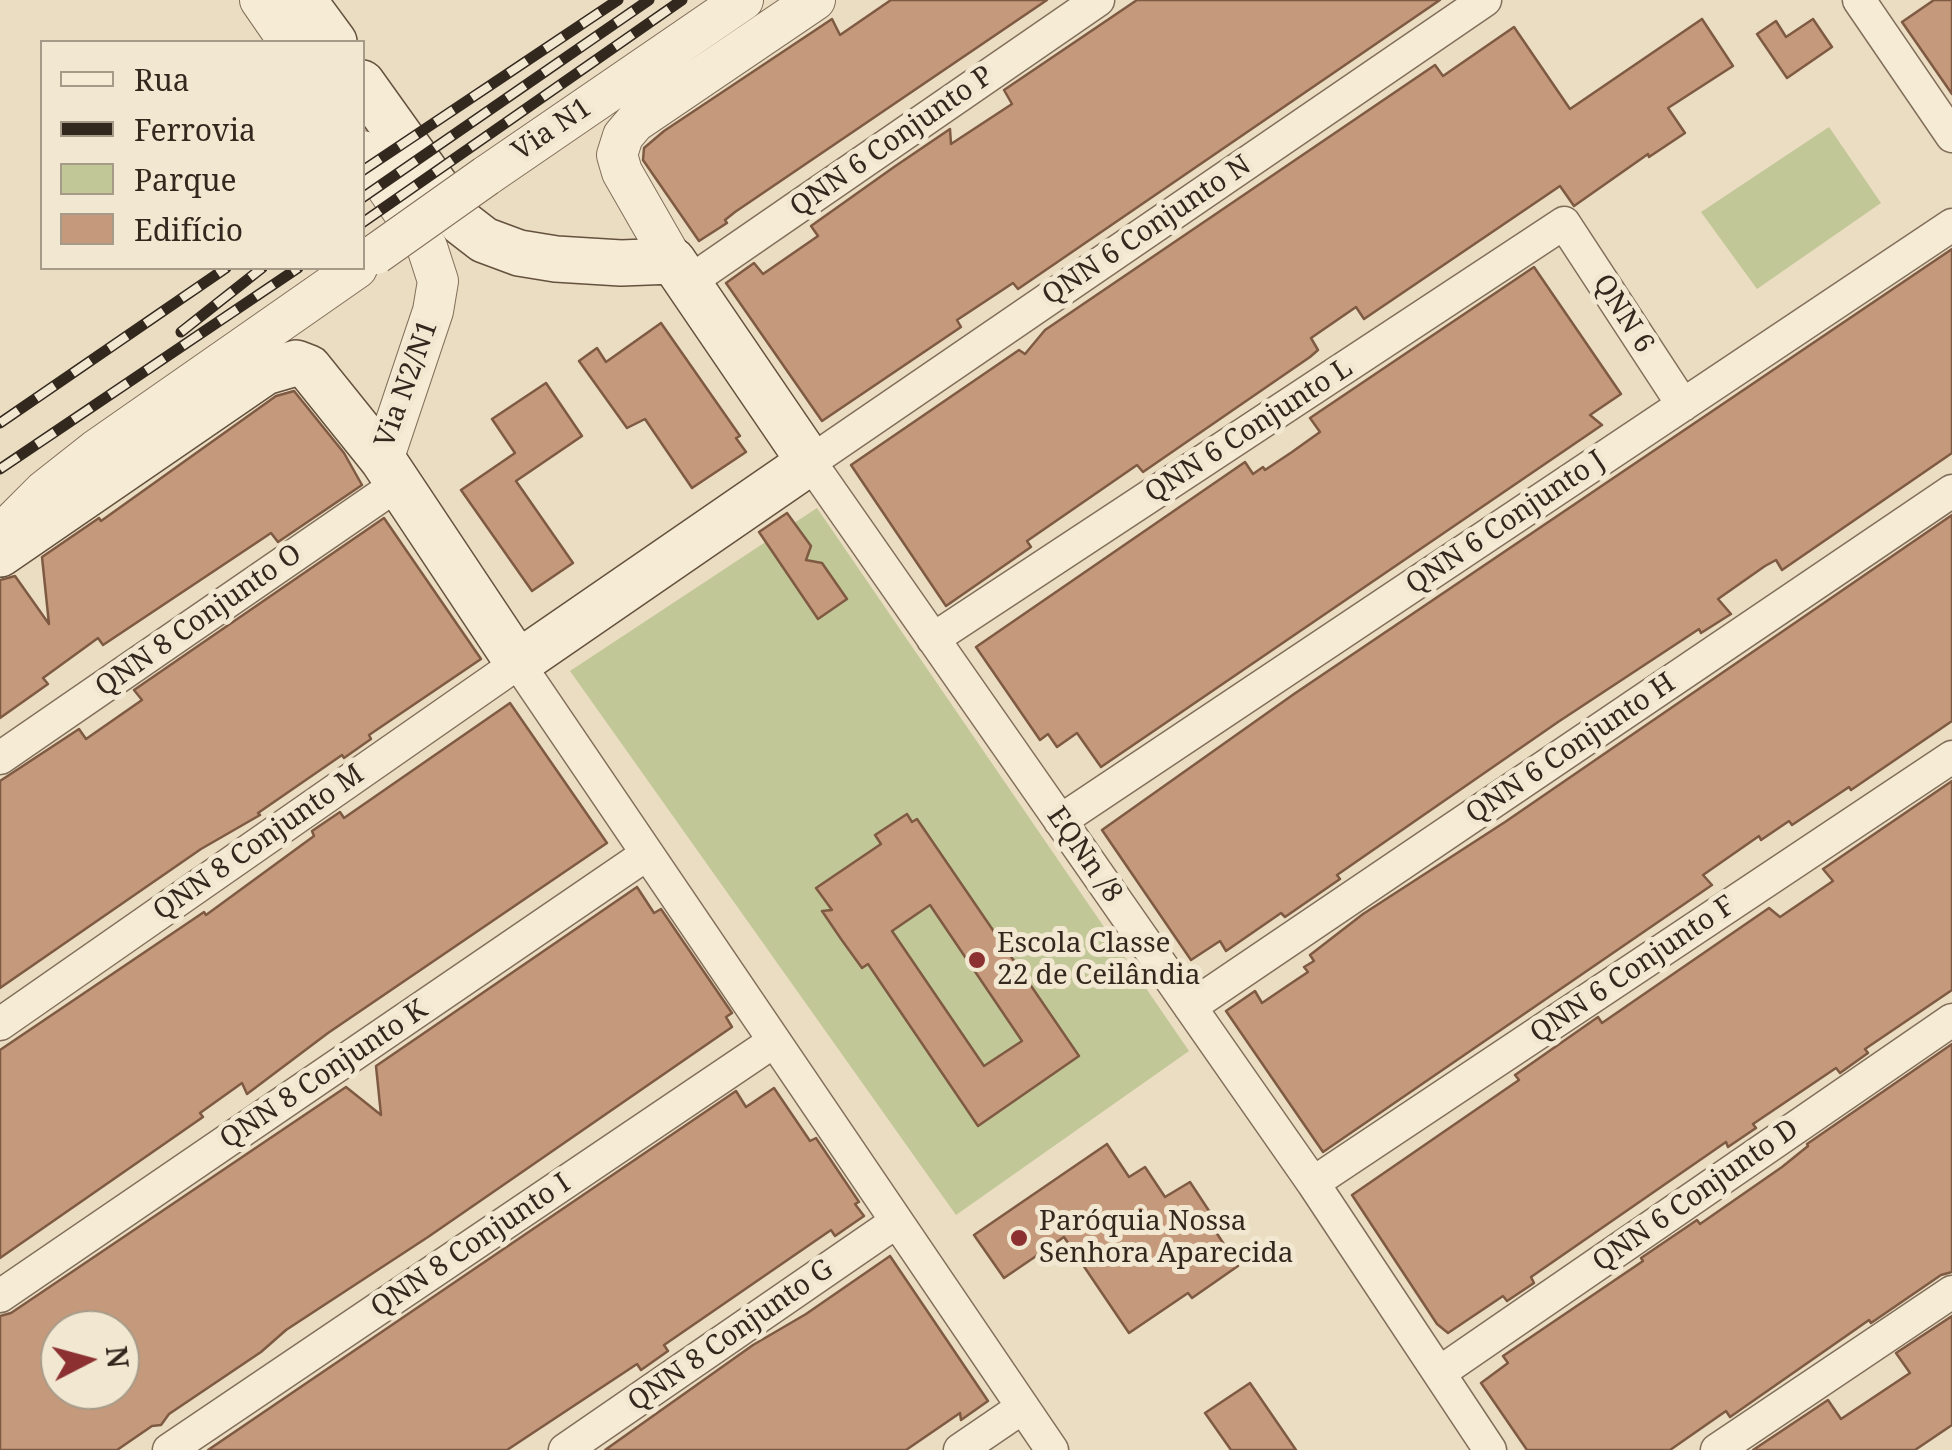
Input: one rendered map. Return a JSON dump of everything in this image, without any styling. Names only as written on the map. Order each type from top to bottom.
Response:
[{"type":"main road","points":[[304,0],[333,40]]},
{"type":"main road","points":[[365,87],[462,223],[484,240],[519,253],[680,273],[810,462],[518,663],[391,472]]},
{"type":"main road","name":"Via N2/N1","points":[[0,554],[265,372],[282,365],[296,363],[310,368],[391,472]]},
{"type":"street","points":[[260,0],[288,40]]},
{"type":"street","name":"Via N1","points":[[365,262],[743,0]]},
{"type":"street","points":[[680,273],[622,172],[617,155],[623,136],[634,122],[815,0]]},
{"type":"street","name":"QNN 6 Conjunto P","points":[[680,273],[1098,0]]},
{"type":"street","name":"QNN 6 Conjunto N","points":[[810,462],[1485,0]]},
{"type":"street","points":[[1869,3],[1952,136]]},
{"type":"street","name":"Via N2/N1","points":[[365,155],[428,247],[438,282],[391,472]]},
{"type":"street","name":"QNN 6","points":[[1564,222],[1683,405]]},
{"type":"street","name":"QNN 6 Conjunto L","points":[[934,638],[1564,222]]},
{"type":"street","name":"QNN 6 Conjunto J","points":[[1060,821],[1952,224]]},
{"type":"street","name":"Via N1","points":[[0,535],[44,491],[96,450],[354,270]]},
{"type":"street","name":"EQNn /8","points":[[810,462],[1313,1183],[1490,1450]]},
{"type":"street","name":"QNN 8 Conjunto O","points":[[0,758],[391,472]]},
{"type":"street","name":"QNN 6 Conjunto H","points":[[1190,1007],[1952,491]]},
{"type":"street","points":[[518,663],[1052,1450]]},
{"type":"street","name":"QNN 8 Conjunto M","points":[[0,1024],[518,663]]},
{"type":"street","name":"QNN 6 Conjunto F","points":[[1313,1183],[1952,756]]},
{"type":"street","name":"QNN 8 Conjunto K","points":[[0,1296],[647,854]]},
{"type":"street","name":"QNN 6 Conjunto D","points":[[1439,1373],[1952,1020]]},
{"type":"street","name":"QNN 8 Conjunto I","points":[[169,1450],[774,1042]]},
{"type":"street","name":"QNN 8 Conjunto G","points":[[565,1450],[896,1222]]},
{"type":"street","points":[[1717,1450],[1952,1292]]},
{"type":"street","points":[[960,1450],[1022,1407]]},
{"type":"green space","points":[[1829,127],[1881,203],[1757,289],[1701,212]]},
{"type":"green space","points":[[817,508],[1189,1051],[956,1215],[570,671]]},
{"type":"building","points":[[891,0],[1047,0],[735,212],[725,220],[727,223],[699,241],[643,160],[644,148],[832,19],[840,35]]},
{"type":"building","points":[[1137,0],[1440,0],[1018,289],[1013,283],[957,320],[961,327],[822,421],[726,283],[754,263],[763,274],[818,236],[811,226],[894,167],[950,129],[951,144],[1012,104],[1004,90]]},
{"type":"building","points":[[1934,0],[1952,0],[1952,94],[1902,22]]},
{"type":"building","points":[[1702,19],[1733,66],[1668,108],[1685,133],[1574,206],[1560,186],[1364,319],[1356,307],[1311,338],[1318,350],[1310,357],[1143,472],[1137,465],[1027,541],[1031,547],[946,606],[851,465],[1019,350],[1025,354],[1045,330],[1435,65],[1443,76],[1514,27],[1570,109]]},
{"type":"building","points":[[1813,19],[1832,47],[1787,78],[1757,34],[1776,21],[1786,37]]},
{"type":"building","points":[[1952,249],[1952,453],[1782,570],[1776,560],[1765,566],[1718,599],[1731,614],[1701,633],[1699,629],[1558,722],[1337,875],[1340,879],[1285,917],[1281,913],[1226,951],[1220,941],[1191,960],[1102,830],[1294,694]]},
{"type":"building","points":[[1534,267],[1621,394],[1590,415],[1602,425],[1101,767],[1077,733],[1057,747],[1048,734],[1040,740],[976,647],[1245,462],[1253,474],[1292,452],[1320,432],[1310,418]]},
{"type":"building","points":[[661,323],[740,436],[736,438],[746,452],[692,488],[645,419],[627,428],[579,361],[597,348],[606,362]]},
{"type":"building","points":[[546,383],[582,436],[516,481],[573,563],[532,591],[461,490],[515,453],[492,419]]},
{"type":"building","points":[[294,391],[344,453],[362,485],[278,542],[271,533],[103,645],[98,638],[43,678],[48,684],[0,718],[0,580],[15,576],[49,624],[42,557],[99,518],[101,521],[276,396]]},
{"type":"building","points":[[787,513],[811,546],[806,560],[822,563],[847,599],[818,619],[759,532]]},
{"type":"building","points":[[1952,515],[1952,721],[1851,790],[1849,787],[1792,825],[1789,821],[1761,840],[1759,836],[1703,875],[1712,885],[1323,1152],[1226,1011],[1255,991],[1262,1003],[1308,972],[1304,967],[1314,961],[1310,955],[1363,914],[1505,822]]},
{"type":"building","points":[[384,518],[481,659],[369,735],[371,739],[344,758],[342,755],[260,815],[201,849],[0,988],[0,781],[79,729],[86,739],[142,700],[134,690]]},
{"type":"building","points":[[510,703],[607,843],[328,1033],[247,1094],[242,1083],[200,1113],[203,1117],[0,1258],[0,1050],[204,912],[206,915],[314,836],[312,831],[340,812],[344,818]]},
{"type":"building","points":[[1952,781],[1952,990],[1865,1049],[1868,1053],[1840,1073],[1836,1068],[1753,1124],[1756,1128],[1728,1147],[1726,1142],[1531,1277],[1534,1283],[1507,1301],[1503,1296],[1448,1333],[1437,1324],[1352,1195],[1519,1080],[1515,1075],[1598,1017],[1602,1023],[1769,908],[1780,917],[1833,881],[1823,869]]},
{"type":"building","points":[[907,814],[912,822],[917,819],[1079,1056],[978,1126],[868,964],[862,968],[822,911],[832,910],[816,888],[881,844],[875,835]],"holes":[[[930,905],[1022,1041],[984,1066],[892,931]]]},
{"type":"building","points":[[637,887],[654,913],[661,909],[732,1013],[726,1017],[732,1027],[286,1330],[261,1352],[169,1414],[161,1425],[152,1426],[117,1450],[0,1450],[0,1316],[11,1313],[346,1087],[381,1115],[376,1066]]},
{"type":"building","points":[[1952,1044],[1952,1272],[1941,1275],[1871,1323],[1869,1320],[1730,1417],[1726,1411],[1670,1450],[1527,1450],[1481,1383],[1508,1363],[1503,1356],[1697,1220],[1700,1224]]},
{"type":"building","points":[[774,1088],[810,1141],[816,1138],[859,1202],[855,1204],[864,1216],[835,1236],[831,1230],[664,1345],[668,1351],[641,1370],[637,1364],[507,1450],[208,1450],[736,1091],[746,1107]]},
{"type":"building","name":"Paróquia Nossa Senhora Aparecida","points":[[1107,1144],[1129,1177],[1145,1167],[1165,1197],[1190,1182],[1221,1229],[1216,1232],[1238,1266],[1192,1298],[1188,1293],[1129,1333],[1064,1237],[1004,1278],[974,1235]]},
{"type":"building","points":[[890,1256],[988,1401],[961,1420],[960,1413],[906,1450],[605,1450],[753,1345]]},
{"type":"building","points":[[1952,1316],[1952,1425],[1915,1450],[1753,1450],[1828,1400],[1841,1419],[1910,1373],[1896,1353]]},
{"type":"building","points":[[1250,1383],[1296,1450],[1231,1450],[1205,1413]]},
{"type":"railway","points":[[365,169],[618,0]]},
{"type":"railway","points":[[365,196],[649,0]]},
{"type":"railway","points":[[365,221],[682,0]]},
{"type":"railway","points":[[0,423],[223,270]]},
{"type":"railway","points":[[181,332],[259,270]]},
{"type":"railway","points":[[0,469],[295,270]]},
{"type":"place","name":"Escola Classe 22 de Ceilândia","points":[[977,960]]},
{"type":"place","name":"Paróquia Nossa Senhora Aparecida","points":[[1019,1238]]}]
